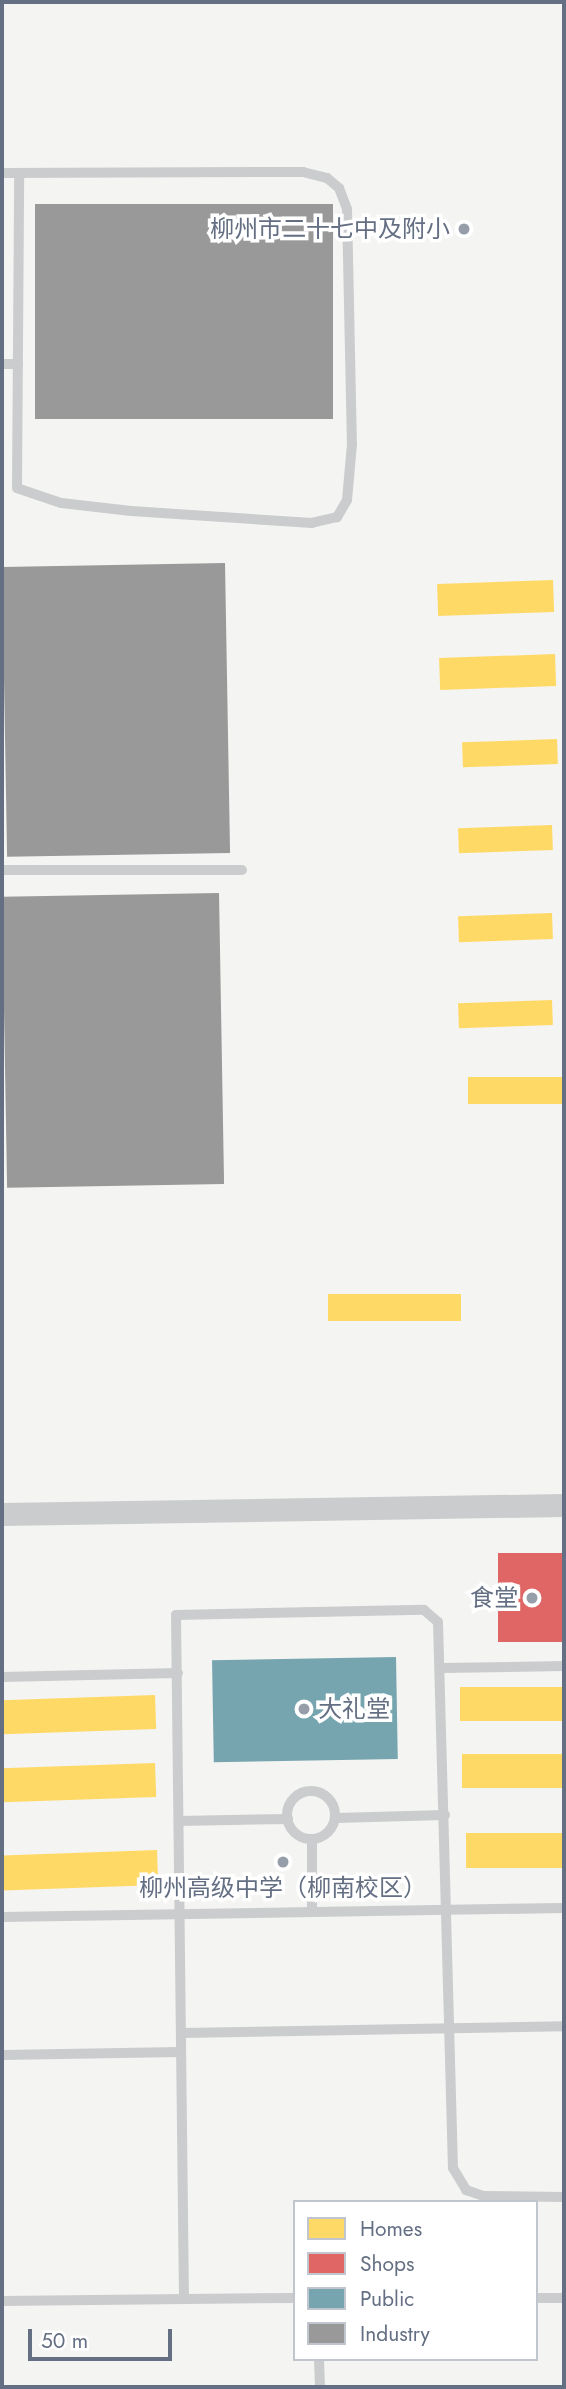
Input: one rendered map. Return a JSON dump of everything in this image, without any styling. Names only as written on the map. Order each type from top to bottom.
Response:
[{"type":"street","points":[[2,1514],[564,1505]]},
{"type":"lane","points":[[2,173],[303,172],[327,178],[339,188],[347,209],[352,444],[347,500],[337,517],[312,523],[73,505],[18,488],[19,173]]},
{"type":"lane","points":[[2,364],[18,364]]},
{"type":"lane","points":[[2,870],[242,870]]},
{"type":"lane","points":[[184,2299],[176,1615],[424,1610],[438,1622],[442,1668],[450,2150],[458,2180],[466,2190],[483,2196],[564,2197]]},
{"type":"lane","points":[[442,1668],[564,1666]]},
{"type":"lane","points":[[2,1676],[178,1673]]},
{"type":"lane","points":[[312,1791],[332,1802],[336,1818],[329,1832],[312,1840],[293,1831],[288,1819],[292,1801],[312,1791]]},
{"type":"lane","points":[[336,1818],[445,1815]]},
{"type":"lane","points":[[179,1821],[288,1819]]},
{"type":"lane","points":[[312,1840],[312,1912]]},
{"type":"lane","points":[[2,1917],[564,1908]]},
{"type":"lane","points":[[181,2033],[564,2026]]},
{"type":"lane","points":[[2,2055],[181,2052]]},
{"type":"lane","points":[[2,2301],[293,2298]]},
{"type":"lane","points":[[538,2298],[564,2298]]},
{"type":"lane","points":[[319,2361],[320,2387]]},
{"type":"building: Homes","points":[[553,580],[554,612],[438,616],[437,584]]},
{"type":"building: Homes","points":[[555,654],[556,686],[440,690],[439,658]]},
{"type":"building: Homes","points":[[557,739],[558,764],[463,767],[462,742]]},
{"type":"building: Homes","points":[[552,825],[553,850],[459,853],[458,828]]},
{"type":"building: Homes","points":[[552,913],[553,939],[459,942],[458,916]]},
{"type":"building: Homes","points":[[552,1000],[553,1025],[459,1028],[458,1003]]},
{"type":"building: Homes","points":[[468,1077],[564,1077],[564,1104],[468,1104]]},
{"type":"building: Homes","points":[[328,1294],[461,1294],[461,1321],[328,1321]]},
{"type":"building: Homes","points":[[460,1687],[564,1687],[564,1721],[460,1721]]},
{"type":"building: Homes","points":[[155,1695],[156,1729],[3,1734],[2,1700]]},
{"type":"building: Homes","points":[[462,1754],[564,1754],[564,1788],[462,1788]]},
{"type":"building: Homes","points":[[155,1763],[156,1797],[3,1802],[2,1768]]},
{"type":"building: Homes","points":[[466,1833],[564,1833],[564,1868],[466,1868]]},
{"type":"building: Homes","points":[[157,1850],[158,1885],[3,1890],[2,1855]]},
{"type":"building: Shops","name":"食堂","points":[[498,1553],[564,1553],[564,1642],[498,1642]]},
{"type":"building: Public","name":"大礼堂","points":[[396,1657],[398,1759],[214,1762],[212,1660]]},
{"type":"building: Industry","points":[[35,204],[333,204],[333,419],[35,419]]},
{"type":"building: Industry","points":[[225,563],[230,853],[7,857],[2,567]]},
{"type":"building: Industry","points":[[219,893],[224,1184],[7,1188],[2,897]]},
{"type":"place","name":"柳州市二十七中及附小","points":[[464,229]]},
{"type":"place","name":"食堂","points":[[532,1598]]},
{"type":"place","name":"大礼堂","points":[[304,1709]]},
{"type":"place","name":"柳州高级中学（柳南校区）","points":[[283,1862]]}]
